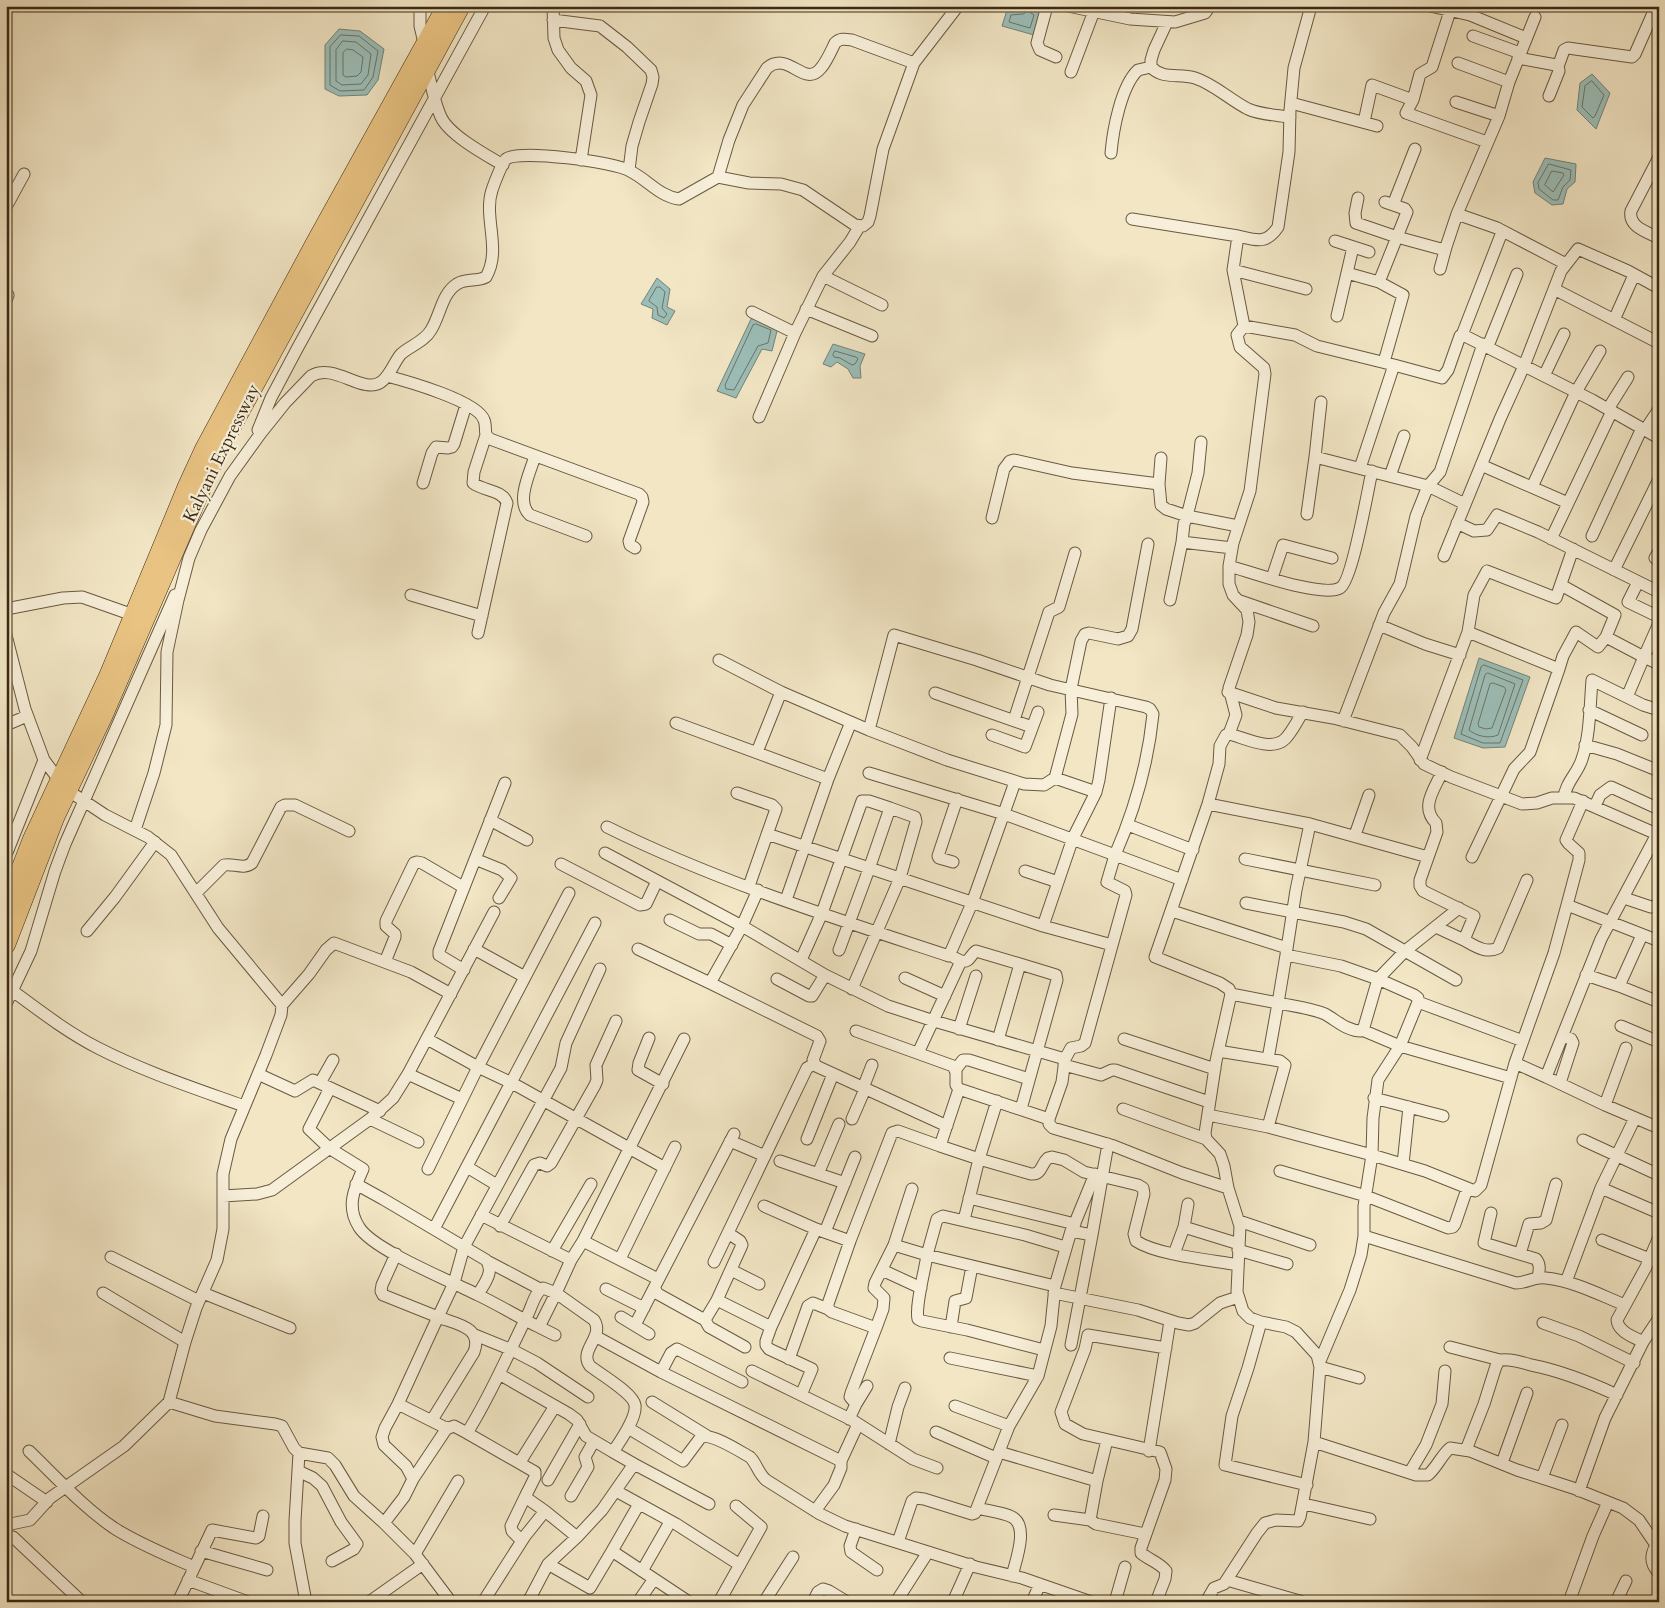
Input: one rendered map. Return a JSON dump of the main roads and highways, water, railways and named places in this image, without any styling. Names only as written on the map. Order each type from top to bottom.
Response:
[{"type":"highway","name":"Kalyani Expressway","points":[[6,906],[32,838],[110,701],[215,458],[429,56],[446,6]]},
{"type":"highway","name":"Kalyani Expressway","points":[[6,945],[63,785],[132,615],[204,449],[429,56],[461,6]]},
{"type":"water","points":[[1008,7],[1014,10],[1027,7],[1041,10],[1034,35],[1002,26]]},
{"type":"water","points":[[339,29],[360,31],[384,49],[378,80],[367,95],[339,96],[325,89],[325,45]]},
{"type":"water","points":[[1592,74],[1610,93],[1596,129],[1577,110],[1580,83]]},
{"type":"water","points":[[1545,158],[1576,164],[1575,182],[1567,189],[1563,204],[1552,205],[1535,193],[1533,182]]},
{"type":"water","points":[[657,278],[670,289],[667,307],[675,311],[667,325],[652,318],[653,309],[641,304]]},
{"type":"water","points":[[752,317],[778,327],[772,351],[762,349],[736,398],[717,391]]},
{"type":"water","points":[[833,344],[865,354],[860,366],[861,378],[853,378],[848,369],[837,362],[831,367],[823,364]]},
{"type":"water","points":[[1479,658],[1530,677],[1505,747],[1483,748],[1454,738]]}]
